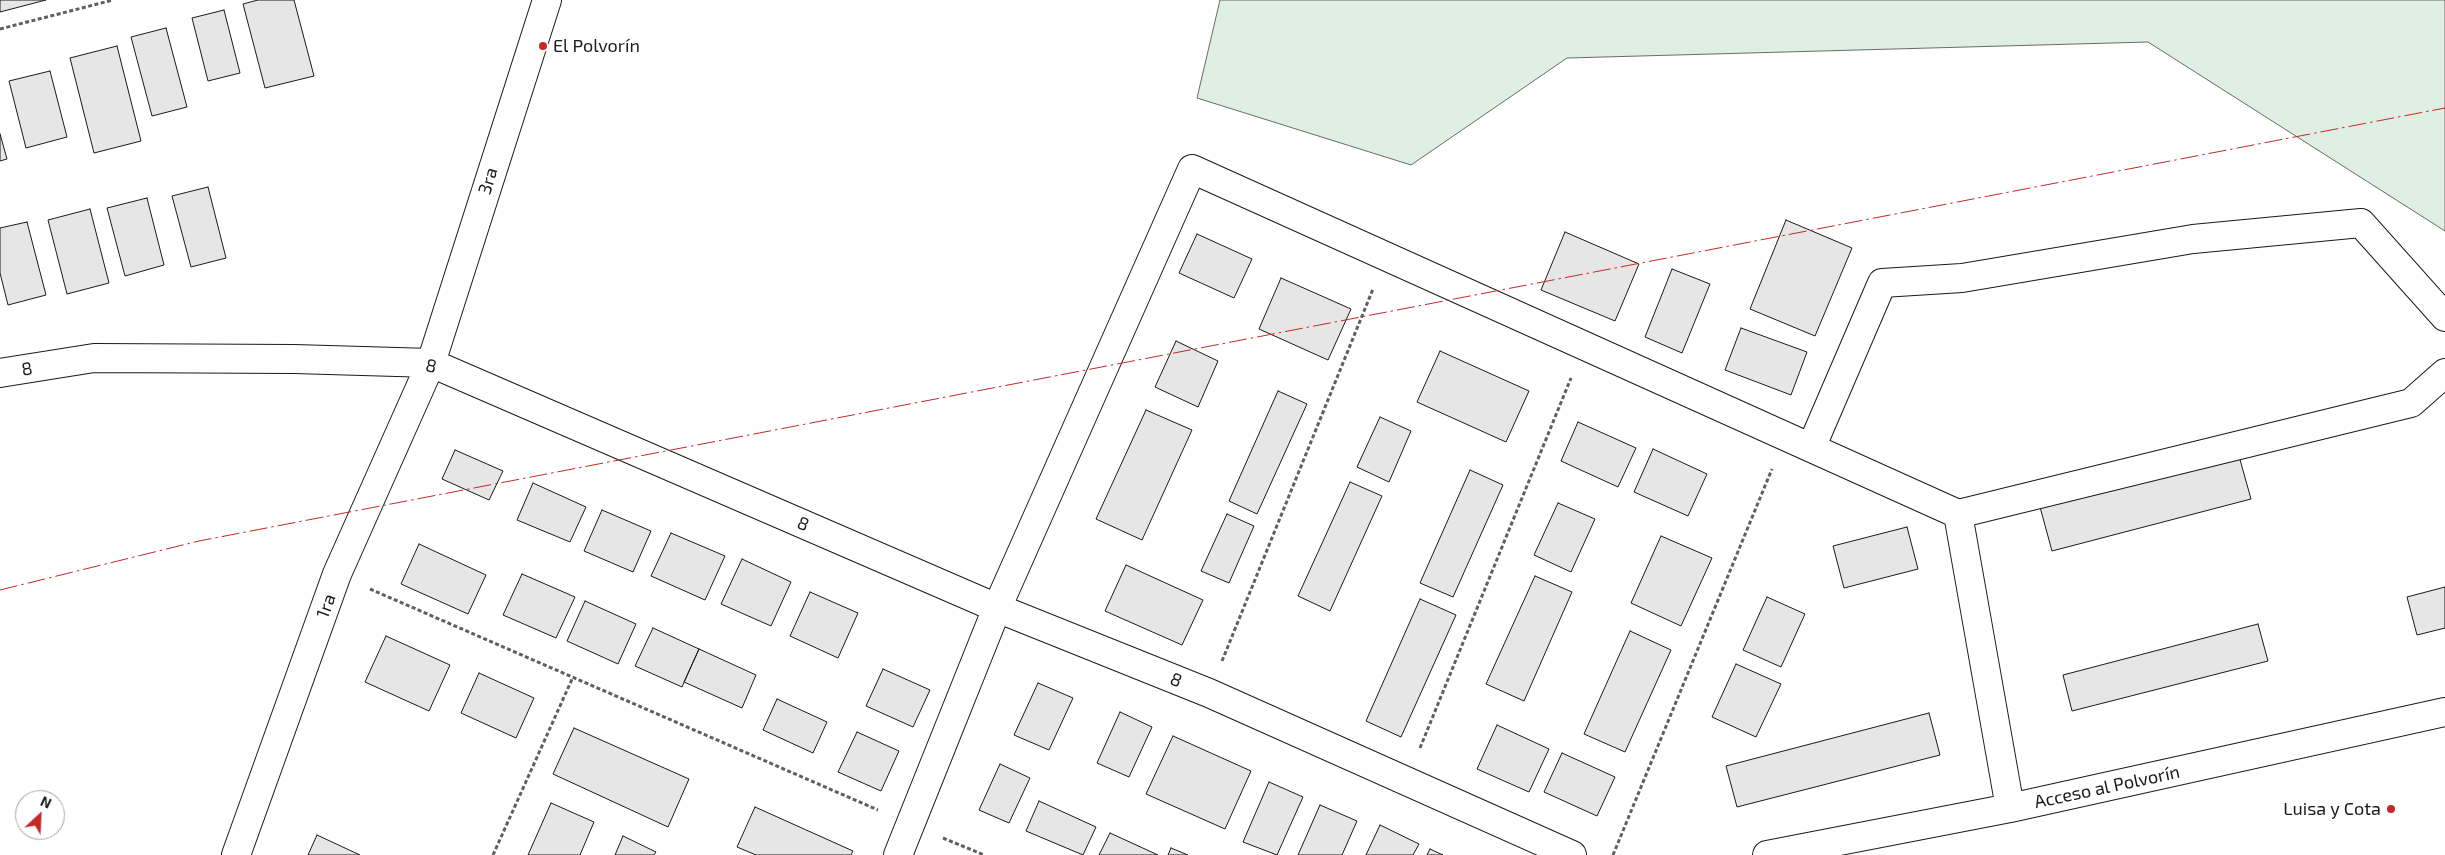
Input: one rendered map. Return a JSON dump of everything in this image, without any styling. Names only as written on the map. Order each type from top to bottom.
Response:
[{"type":"street","name":"3ra","points":[[431,363],[547,0]]},
{"type":"street","points":[[898,855],[997,608],[1192,169],[1958,514],[2411,403],[2445,373]]},
{"type":"street","points":[[1812,448],[1882,283],[1962,278],[2193,239],[2361,223],[2445,317]]},
{"type":"street","name":"8","points":[[0,374],[94,358],[294,359],[431,363],[997,608],[1209,693],[1572,855]]},
{"type":"street","name":"1ra","points":[[236,855],[337,574],[431,363]]},
{"type":"street","points":[[1958,514],[2010,808]]},
{"type":"street","name":"Acceso al Polvorín","points":[[1767,855],[2010,808],[2445,712]]},
{"type":"path","points":[[0,29],[113,0]]},
{"type":"path","points":[[1209,693],[1386,256]]},
{"type":"path","points":[[1406,782],[1584,345]]},
{"type":"path","points":[[1613,855],[1786,436]]},
{"type":"path","points":[[337,574],[984,855]]},
{"type":"path","points":[[493,855],[572,677]]},
{"type":"green space","points":[[1220,0],[2445,0],[2445,231],[2148,42],[1567,58],[1411,165],[1197,98]]},
{"type":"building","points":[[0,0],[46,0],[0,12]]},
{"type":"building","points":[[258,0],[294,0],[314,76],[265,88],[243,4]]},
{"type":"building","points":[[224,10],[240,73],[208,81],[192,18]]},
{"type":"building","points":[[166,28],[187,107],[152,116],[131,37]]},
{"type":"building","points":[[117,46],[141,141],[94,153],[70,58]]},
{"type":"building","points":[[50,71],[67,137],[26,148],[9,81]]},
{"type":"building","points":[[0,134],[7,159],[0,161]]},
{"type":"building","points":[[208,187],[226,258],[191,267],[172,196]]},
{"type":"building","points":[[147,198],[164,265],[125,276],[107,208]]},
{"type":"building","points":[[90,209],[109,283],[67,294],[48,220]]},
{"type":"building","points":[[1786,220],[1852,248],[1815,336],[1750,309]]},
{"type":"building","points":[[27,222],[46,295],[8,305],[0,273],[0,228]]},
{"type":"building","points":[[1565,232],[1639,264],[1615,321],[1541,290]]},
{"type":"building","points":[[1197,234],[1252,259],[1234,298],[1179,273]]},
{"type":"building","points":[[1672,269],[1710,284],[1682,353],[1645,337]]},
{"type":"building","points":[[1281,278],[1351,309],[1328,360],[1259,329]]},
{"type":"building","points":[[1741,328],[1807,352],[1791,395],[1725,370]]},
{"type":"building","points":[[1176,341],[1218,361],[1198,407],[1155,387]]},
{"type":"building","points":[[1440,351],[1529,391],[1506,442],[1417,402]]},
{"type":"building","points":[[1278,391],[1307,404],[1257,514],[1229,501]]},
{"type":"building","points":[[1146,410],[1192,430],[1142,540],[1096,519]]},
{"type":"building","points":[[1380,417],[1411,431],[1389,482],[1357,467]]},
{"type":"building","points":[[1578,422],[1636,448],[1618,487],[1561,461]]},
{"type":"building","points":[[1653,449],[1707,474],[1688,516],[1634,492]]},
{"type":"building","points":[[455,450],[503,471],[489,500],[442,479]]},
{"type":"building","points":[[2239,456],[2251,499],[2052,551],[2040,507]]},
{"type":"building","points":[[1470,470],[1503,485],[1453,597],[1420,583]]},
{"type":"building","points":[[1350,482],[1382,496],[1330,611],[1298,596]]},
{"type":"building","points":[[533,483],[586,507],[570,542],[517,520]]},
{"type":"building","points":[[1558,503],[1595,519],[1571,572],[1534,555]]},
{"type":"building","points":[[602,510],[651,531],[633,572],[584,551]]},
{"type":"building","points":[[1227,514],[1254,526],[1229,583],[1201,571]]},
{"type":"building","points":[[1907,527],[1918,569],[1844,588],[1833,546]]},
{"type":"building","points":[[671,533],[725,556],[705,600],[651,576]]},
{"type":"building","points":[[1661,536],[1712,558],[1681,626],[1631,603]]},
{"type":"building","points":[[419,544],[486,575],[468,614],[401,584]]},
{"type":"building","points":[[742,559],[791,582],[771,626],[721,604]]},
{"type":"building","points":[[1126,565],[1203,600],[1182,645],[1105,611]]},
{"type":"building","points":[[522,574],[575,597],[556,638],[503,615]]},
{"type":"building","points":[[1535,576],[1572,592],[1524,701],[1486,684]]},
{"type":"building","points":[[2445,587],[2445,628],[2417,635],[2407,597]]},
{"type":"building","points":[[810,592],[858,613],[838,658],[790,636]]},
{"type":"building","points":[[1767,597],[1805,614],[1781,667],[1743,650]]},
{"type":"building","points":[[1420,599],[1456,615],[1401,737],[1366,721]]},
{"type":"building","points":[[585,601],[636,624],[618,664],[567,641]]},
{"type":"building","points":[[2258,624],[2268,661],[2072,711],[2063,675]]},
{"type":"building","points":[[653,628],[699,649],[682,687],[635,666]]},
{"type":"building","points":[[1630,631],[1671,650],[1625,752],[1584,734]]},
{"type":"building","points":[[386,636],[450,665],[429,711],[365,682]]},
{"type":"building","points":[[699,649],[756,675],[742,708],[684,682]]},
{"type":"building","points":[[1736,664],[1781,684],[1756,737],[1712,717]]},
{"type":"building","points":[[883,669],[930,690],[913,727],[866,706]]},
{"type":"building","points":[[479,673],[534,698],[516,738],[461,713]]},
{"type":"building","points":[[1038,683],[1073,698],[1049,750],[1014,735]]},
{"type":"building","points":[[777,699],[827,722],[813,753],[763,730]]},
{"type":"building","points":[[1120,712],[1152,727],[1129,777],[1097,763]]},
{"type":"building","points":[[1929,713],[1940,755],[1737,807],[1726,766]]},
{"type":"building","points":[[1497,725],[1549,749],[1529,792],[1477,769]]},
{"type":"building","points":[[574,728],[689,779],[668,827],[553,774]]},
{"type":"building","points":[[857,732],[899,751],[881,791],[838,772]]},
{"type":"building","points":[[1173,736],[1251,771],[1225,829],[1146,794]]},
{"type":"building","points":[[1562,753],[1615,777],[1597,816],[1544,792]]},
{"type":"building","points":[[1000,764],[1030,778],[1009,823],[979,810]]},
{"type":"building","points":[[1269,782],[1303,797],[1277,855],[1243,842]]},
{"type":"building","points":[[1039,801],[1096,827],[1083,855],[1026,831]]},
{"type":"building","points":[[551,803],[594,822],[580,855],[528,855]]},
{"type":"building","points":[[1320,805],[1357,821],[1342,855],[1298,855]]},
{"type":"building","points":[[755,807],[853,851],[851,855],[756,855],[737,847]]},
{"type":"building","points":[[1380,825],[1419,844],[1413,855],[1366,855]]},
{"type":"building","points":[[1110,833],[1158,855],[1099,855]]},
{"type":"building","points":[[317,835],[360,855],[308,855]]},
{"type":"building","points":[[623,836],[656,852],[654,855],[615,855]]},
{"type":"building","points":[[1171,848],[1188,855],[1168,855]]},
{"type":"building","points":[[1430,849],[1443,855],[1427,855]]},
{"type":"power","points":[[0,590],[199,541],[2445,108]]},
{"type":"place","name":"El Polvorín","points":[[543,46]]},
{"type":"place","name":"Luisa y Cota","points":[[2391,809]]}]
